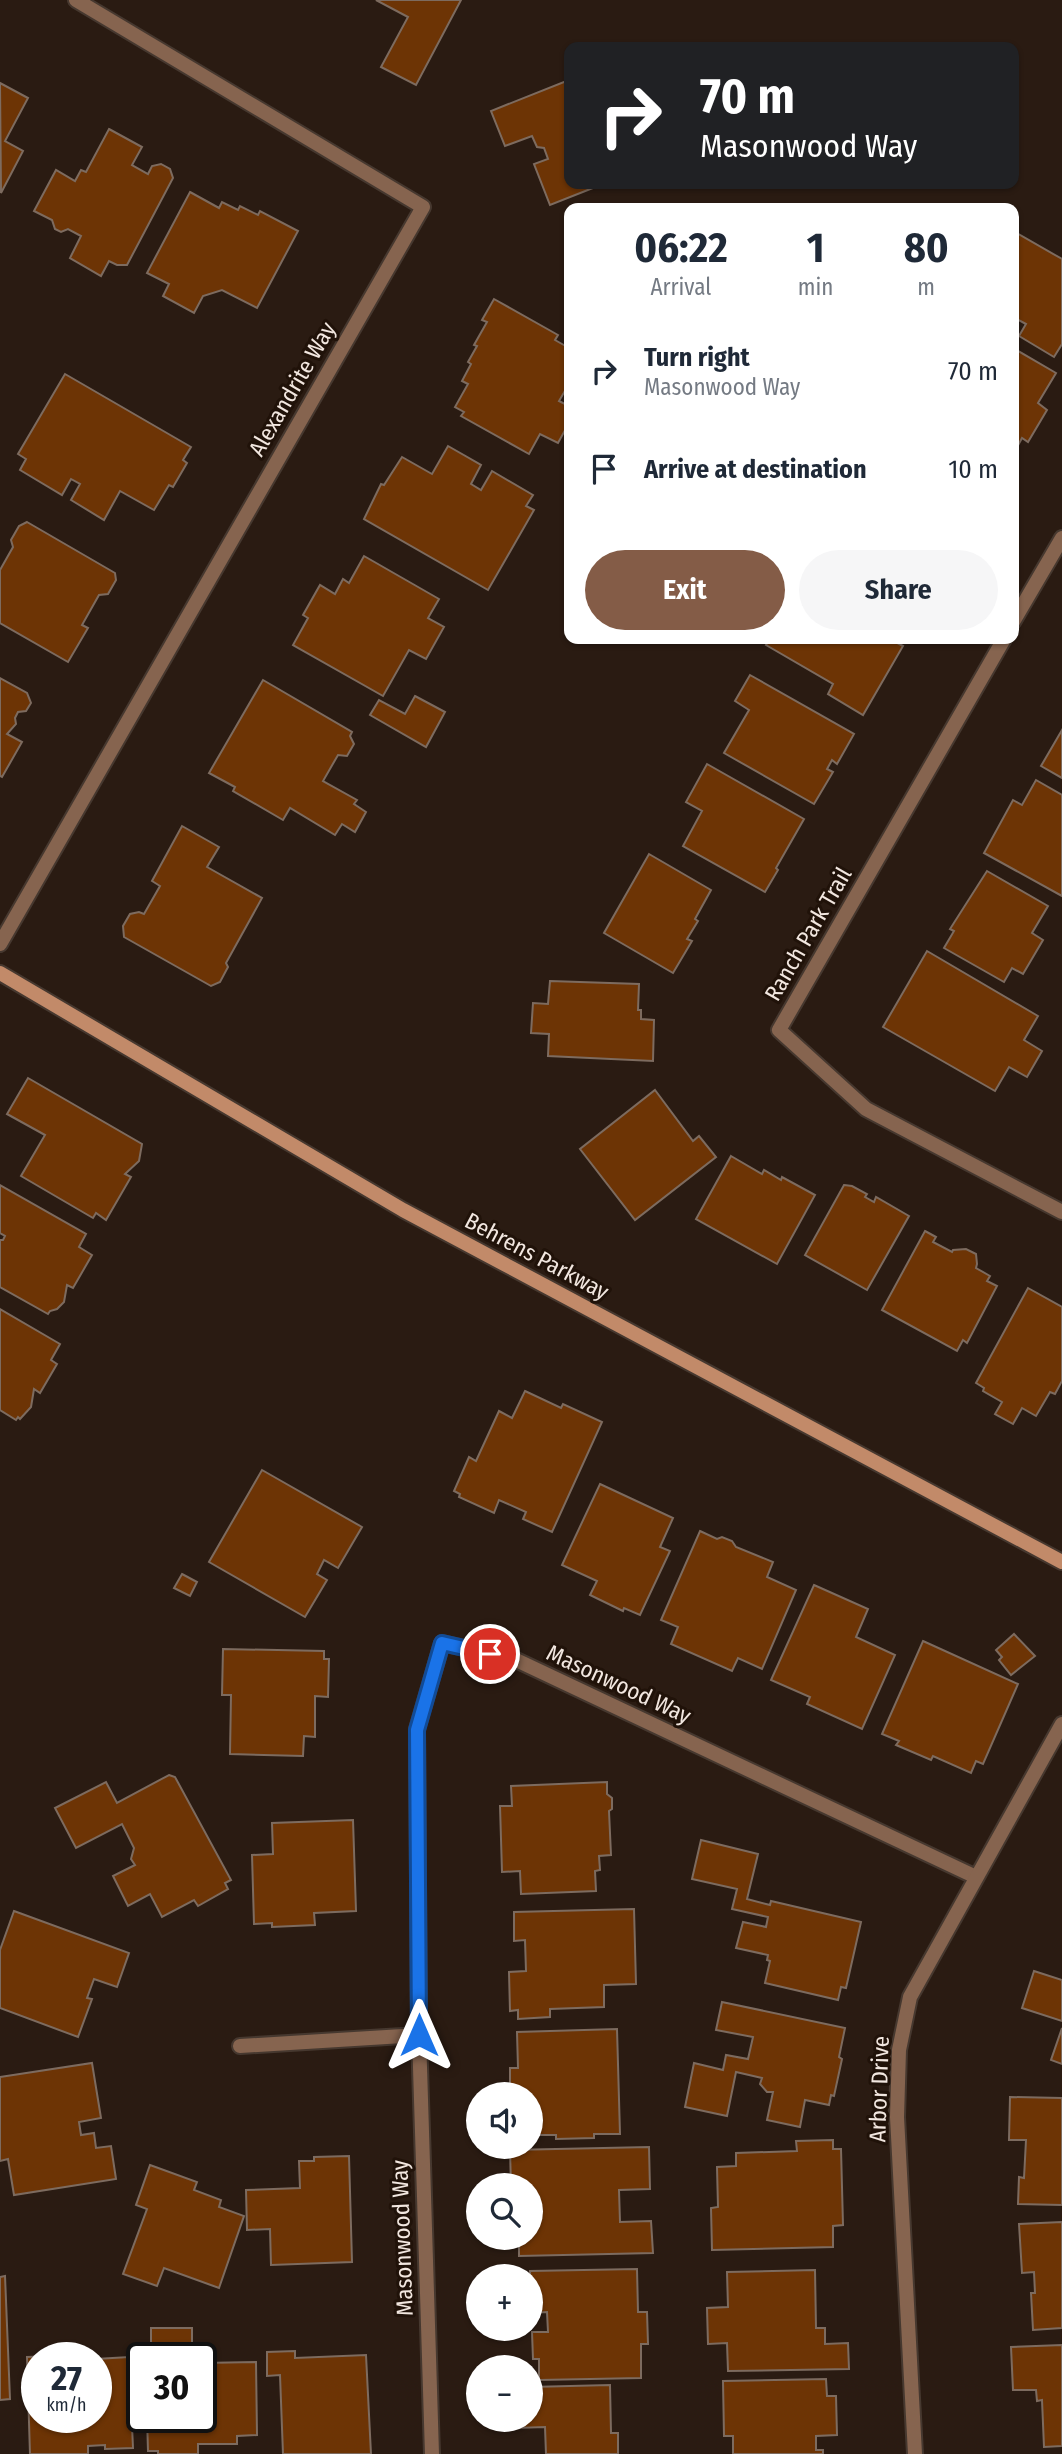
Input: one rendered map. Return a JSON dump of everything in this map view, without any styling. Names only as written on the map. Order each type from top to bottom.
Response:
[{"type":"street","name":"Alexandrite Way","points":[[0,944],[423,207],[76,0]]},
{"type":"street","points":[[1019,612],[1062,538]]},
{"type":"street","name":"Ranch Park Trail","points":[[1001,644],[779,1030],[866,1109],[1062,1212]]},
{"type":"street","name":"Behrens Parkway","points":[[0,973],[403,1210],[1062,1562]]},
{"type":"street","name":"Masonwood Way","points":[[432,2454],[419,2035],[417,1730],[442,1643],[514,1660],[976,1877]]},
{"type":"street","name":"Arbor Drive","points":[[915,2454],[898,2117],[899,2050],[910,1997],[1062,1724]]},
{"type":"street","points":[[240,2046],[419,2035]]},
{"type":"building","points":[[376,0],[461,0],[416,85],[381,67],[408,17]]},
{"type":"building","points":[[564,82],[564,189],[590,189],[550,205],[534,164],[548,159],[544,148],[537,147],[532,136],[505,146],[491,111]]},
{"type":"building","points":[[0,83],[28,98],[5,141],[23,151],[1,193]]},
{"type":"building","points":[[109,129],[142,147],[132,165],[148,174],[152,166],[161,164],[170,169],[173,178],[127,265],[117,265],[109,261],[101,276],[70,258],[81,236],[68,229],[61,232],[55,229],[52,220],[34,211],[56,170],[75,181],[81,170],[86,172]]},
{"type":"building","points":[[190,192],[219,208],[222,202],[238,210],[240,206],[258,215],[260,211],[298,231],[257,308],[222,290],[203,296],[194,313],[163,296],[169,284],[147,273]]},
{"type":"building","points":[[1019,234],[1062,259],[1062,344],[1054,357],[1019,336],[1026,324],[1019,320]]},
{"type":"building","points":[[494,299],[558,335],[555,340],[564,345],[564,392],[559,401],[564,404],[564,432],[558,443],[540,434],[529,454],[461,416],[464,412],[455,407],[468,384],[462,381],[477,346],[474,345],[487,322],[482,320]]},
{"type":"building","points":[[1019,351],[1056,373],[1038,403],[1047,410],[1028,442],[1022,438],[1019,444]]},
{"type":"building","points":[[65,374],[191,447],[183,460],[187,463],[173,487],[169,485],[154,510],[120,491],[104,520],[71,500],[80,484],[71,479],[62,495],[20,470],[26,459],[18,454]]},
{"type":"building","points":[[448,446],[481,465],[471,484],[481,490],[492,471],[533,495],[526,506],[534,510],[488,590],[364,519],[381,484],[384,485],[402,457],[432,474]]},
{"type":"building","points":[[27,522],[115,573],[116,580],[108,594],[99,595],[82,625],[88,628],[68,662],[0,623],[0,570],[13,547],[11,540],[19,526]]},
{"type":"building","points":[[364,556],[439,599],[428,618],[444,627],[426,659],[409,650],[383,696],[293,645],[308,618],[303,615],[320,585],[335,594],[343,579],[349,583]]},
{"type":"building","points":[[766,645],[903,646],[863,715],[828,694],[833,684]]},
{"type":"building","points":[[750,675],[854,734],[837,764],[832,760],[827,769],[833,772],[814,804],[724,753],[749,710],[735,701]]},
{"type":"building","points":[[0,678],[27,693],[31,703],[26,711],[18,712],[16,724],[7,734],[22,742],[2,777],[0,776]]},
{"type":"building","points":[[263,680],[352,732],[350,736],[354,744],[347,756],[338,755],[323,781],[357,800],[354,804],[366,812],[355,832],[342,824],[335,835],[290,808],[283,820],[233,791],[235,787],[209,773]]},
{"type":"building","points":[[415,696],[445,712],[426,747],[370,715],[379,700],[405,714]]},
{"type":"building","points":[[1062,730],[1062,778],[1041,766]]},
{"type":"building","points":[[707,764],[804,819],[765,892],[683,846],[702,811],[686,802]]},
{"type":"building","points":[[1036,780],[1062,795],[1062,896],[984,853],[1013,800],[1022,805]]},
{"type":"building","points":[[182,826],[219,847],[207,867],[262,898],[226,963],[228,967],[220,982],[211,986],[124,937],[123,926],[130,914],[144,914],[160,886],[152,881]]},
{"type":"building","points":[[649,854],[711,890],[687,939],[692,941],[673,973],[604,933]]},
{"type":"building","points":[[987,871],[1048,906],[1032,933],[1043,940],[1023,974],[1012,968],[1004,982],[944,948],[954,931],[950,929]]},
{"type":"building","points":[[927,951],[1038,1016],[1024,1040],[1042,1051],[1027,1077],[1009,1067],[995,1091],[883,1027]]},
{"type":"building","points":[[550,981],[639,984],[638,1010],[641,1010],[641,1019],[654,1020],[653,1061],[548,1056],[549,1034],[531,1033],[533,1003],[548,1004]]},
{"type":"building","points":[[28,1078],[142,1144],[139,1161],[125,1174],[131,1177],[106,1220],[96,1213],[93,1218],[21,1176],[45,1135],[7,1114]]},
{"type":"building","points":[[655,1090],[693,1141],[699,1136],[716,1157],[635,1220],[580,1149]]},
{"type":"building","points":[[731,1156],[762,1174],[764,1170],[781,1180],[782,1177],[815,1195],[777,1264],[696,1219]]},
{"type":"building","points":[[0,1185],[86,1234],[79,1247],[92,1255],[73,1288],[67,1285],[64,1302],[48,1314],[0,1287],[0,1240],[5,1236],[0,1233]]},
{"type":"building","points":[[844,1185],[867,1194],[865,1197],[874,1202],[876,1197],[909,1216],[867,1290],[805,1255]]},
{"type":"building","points":[[925,1231],[936,1237],[933,1242],[952,1252],[966,1249],[976,1254],[976,1268],[990,1276],[987,1281],[997,1286],[967,1343],[963,1340],[957,1351],[882,1310]]},
{"type":"building","points":[[1028,1288],[1062,1307],[1062,1381],[1055,1394],[1050,1392],[1036,1416],[1022,1408],[1013,1424],[995,1414],[1002,1402],[983,1391],[984,1388],[976,1383]]},
{"type":"building","points":[[0,1309],[60,1344],[51,1360],[57,1364],[40,1393],[34,1389],[31,1407],[16,1420],[0,1410]]},
{"type":"building","points":[[525,1391],[561,1408],[563,1404],[602,1422],[552,1532],[523,1519],[526,1512],[499,1500],[494,1513],[459,1497],[460,1494],[454,1491],[469,1457],[476,1461],[499,1411],[512,1418]]},
{"type":"building","points":[[262,1470],[362,1527],[338,1568],[324,1560],[317,1574],[327,1580],[305,1617],[209,1562]]},
{"type":"building","points":[[600,1484],[673,1518],[660,1547],[670,1551],[640,1615],[624,1608],[623,1611],[590,1595],[597,1581],[562,1565]]},
{"type":"building","points":[[700,1531],[717,1539],[722,1537],[732,1541],[736,1547],[773,1562],[767,1577],[796,1590],[762,1669],[738,1658],[732,1671],[671,1644],[678,1627],[661,1620]]},
{"type":"building","points":[[182,1574],[197,1582],[190,1596],[174,1588]]},
{"type":"building","points":[[814,1585],[868,1609],[856,1637],[895,1655],[862,1729],[807,1704],[810,1697],[771,1680]]},
{"type":"building","points":[[1014,1634],[1035,1656],[1011,1675],[999,1660],[1002,1657],[996,1650]]},
{"type":"building","points":[[923,1641],[1018,1684],[983,1764],[976,1761],[971,1773],[933,1756],[931,1760],[896,1745],[899,1741],[882,1734]]},
{"type":"building","points":[[223,1649],[324,1651],[324,1659],[329,1659],[328,1697],[315,1696],[315,1737],[304,1736],[303,1756],[230,1754],[231,1695],[222,1695]]},
{"type":"building","points":[[169,1775],[175,1777],[231,1880],[225,1883],[228,1889],[198,1906],[194,1900],[162,1917],[150,1894],[128,1906],[113,1876],[135,1865],[131,1859],[134,1848],[122,1824],[76,1848],[55,1808],[106,1782],[117,1803]]},
{"type":"building","points":[[607,1782],[607,1794],[612,1798],[612,1809],[609,1811],[611,1855],[599,1856],[600,1870],[595,1871],[596,1891],[521,1894],[520,1871],[502,1872],[500,1806],[512,1806],[511,1786]]},
{"type":"building","points":[[353,1820],[356,1911],[314,1913],[315,1925],[272,1927],[272,1923],[254,1924],[252,1855],[273,1854],[272,1823]]},
{"type":"building","points":[[701,1840],[758,1854],[747,1899],[770,1905],[771,1901],[861,1922],[846,1988],[841,1987],[838,2000],[765,1983],[770,1961],[767,1960],[768,1955],[736,1948],[743,1922],[766,1927],[768,1917],[732,1909],[737,1889],[692,1879]]},
{"type":"building","points":[[634,1909],[636,1984],[604,1985],[604,2007],[550,2009],[550,2017],[518,2019],[518,2010],[510,2011],[509,1972],[526,1971],[525,1940],[514,1941],[514,1912]]},
{"type":"building","points":[[14,1911],[129,1953],[117,1987],[94,1979],[87,1998],[92,1999],[78,2037],[0,2008],[0,1950]]},
{"type":"building","points":[[1034,1971],[1062,1980],[1062,2021],[1022,2008]]},
{"type":"building","points":[[722,2002],[845,2028],[839,2057],[842,2059],[834,2096],[831,2095],[829,2105],[805,2100],[800,2127],[767,2120],[773,2092],[767,2092],[760,2084],[762,2078],[736,2072],[727,2116],[685,2107],[694,2063],[723,2070],[726,2055],[748,2059],[753,2037],[716,2030]]},
{"type":"building","points":[[1062,2028],[1062,2064],[1051,2060]]},
{"type":"building","points":[[617,2029],[620,2134],[556,2139],[556,2135],[543,2135],[543,2082],[510,2082],[510,2068],[518,2068],[517,2032]]},
{"type":"building","points":[[92,2063],[101,2118],[79,2122],[81,2135],[94,2133],[96,2148],[111,2146],[116,2179],[14,2195],[8,2159],[0,2161],[0,2077]]},
{"type":"building","points":[[1010,2097],[1062,2098],[1062,2205],[1018,2204],[1019,2177],[1024,2178],[1026,2140],[1009,2140]]},
{"type":"building","points":[[833,2140],[833,2149],[841,2149],[843,2225],[833,2226],[833,2247],[712,2250],[711,2208],[718,2207],[717,2167],[736,2166],[736,2153],[797,2151],[796,2141]]},
{"type":"building","points":[[649,2147],[650,2189],[619,2190],[620,2222],[651,2221],[653,2253],[519,2256],[519,2250],[543,2250],[543,2173],[511,2173],[510,2159],[543,2159],[543,2149]]},
{"type":"building","points":[[349,2156],[352,2262],[271,2265],[270,2229],[247,2230],[246,2190],[300,2188],[299,2161],[314,2161],[314,2157]]},
{"type":"building","points":[[150,2165],[197,2182],[194,2190],[221,2200],[219,2207],[244,2216],[219,2288],[164,2268],[157,2286],[123,2274],[147,2209],[136,2205]]},
{"type":"building","points":[[1062,2222],[1062,2328],[1033,2330],[1031,2293],[1035,2293],[1034,2272],[1022,2273],[1019,2224]]},
{"type":"building","points":[[637,2269],[638,2312],[647,2312],[648,2344],[641,2344],[641,2378],[543,2380],[543,2355],[533,2355],[532,2341],[543,2341],[543,2332],[548,2332],[547,2312],[543,2312],[543,2271]]},
{"type":"building","points":[[815,2270],[816,2328],[825,2328],[825,2344],[848,2343],[849,2369],[728,2371],[727,2343],[708,2344],[707,2308],[728,2307],[727,2272]]},
{"type":"building","points":[[5,2276],[10,2399],[0,2400],[0,2277]]},
{"type":"building","points":[[151,2328],[192,2328],[192,2342],[151,2342]]},
{"type":"building","points":[[1062,2345],[1062,2446],[1044,2447],[1042,2400],[1037,2401],[1036,2390],[1013,2390],[1011,2347]]},
{"type":"building","points":[[295,2351],[295,2358],[366,2355],[371,2454],[283,2454],[280,2375],[267,2376],[267,2352]]},
{"type":"building","points":[[126,2357],[126,2433],[132,2433],[133,2448],[105,2449],[105,2445],[88,2446],[88,2454],[30,2454],[29,2433],[112,2433],[112,2358]]},
{"type":"building","points":[[256,2362],[257,2435],[237,2436],[237,2444],[198,2444],[198,2454],[158,2454],[158,2451],[148,2451],[147,2433],[217,2433],[217,2363]]},
{"type":"building","points":[[826,2379],[827,2396],[836,2396],[837,2435],[816,2436],[816,2450],[823,2450],[823,2454],[733,2454],[733,2436],[724,2436],[723,2381]]},
{"type":"building","points":[[610,2385],[611,2433],[618,2433],[618,2454],[546,2454],[543,2387]]},
{"type":"route","points":[[419,2035],[417,1730],[442,1643],[490,1654]]}]
